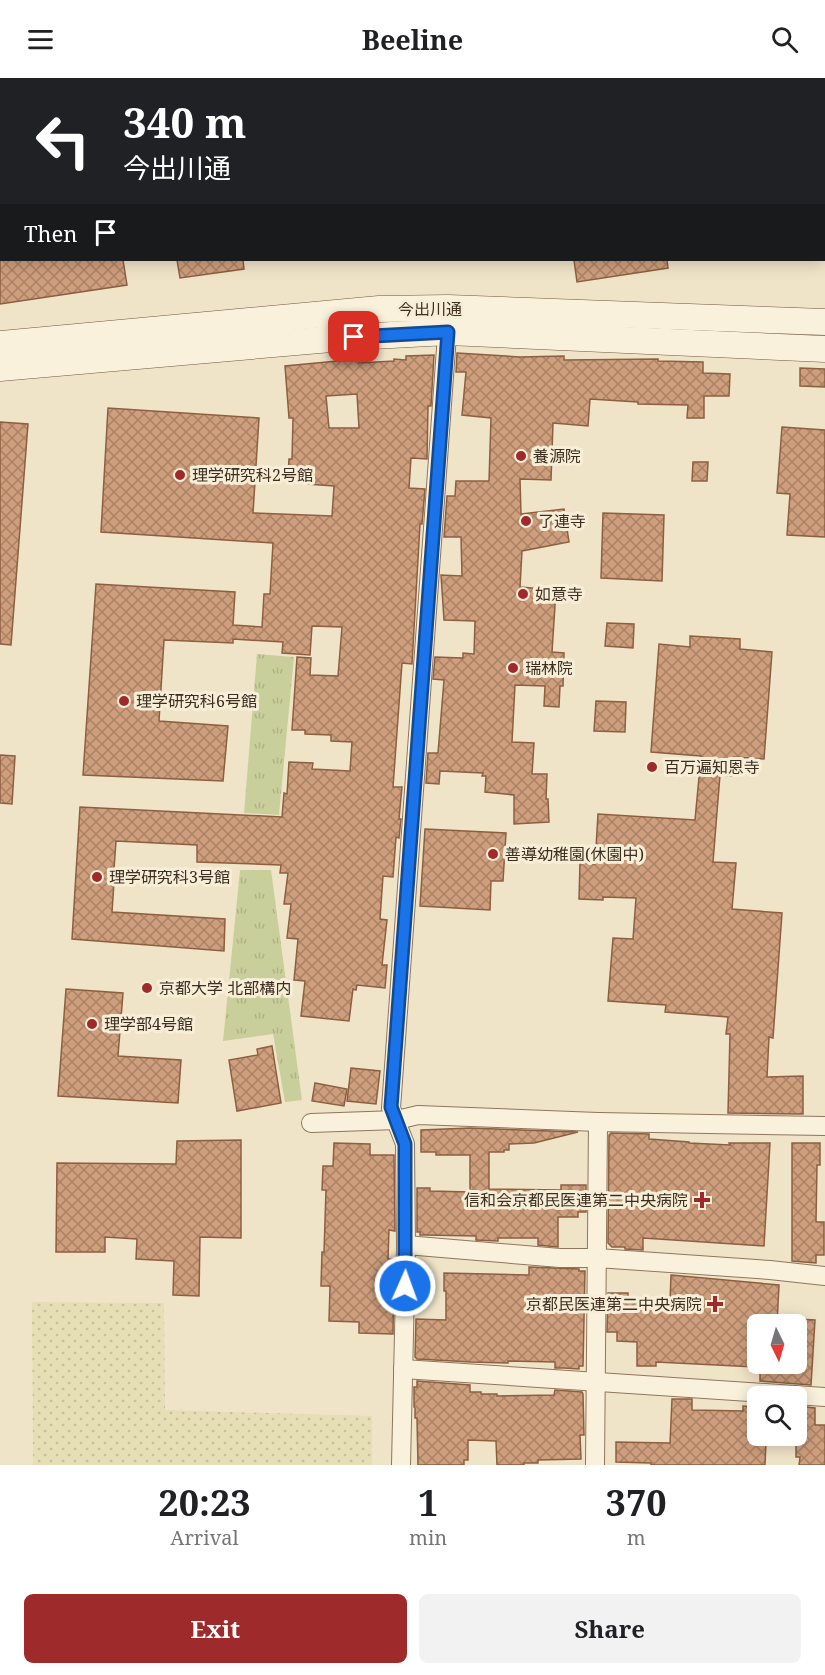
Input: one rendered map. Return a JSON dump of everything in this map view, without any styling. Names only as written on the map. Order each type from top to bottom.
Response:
[{"type":"main road","name":"今出川通","points":[[0,344],[379,309],[448,320],[825,349]]},
{"type":"main road","name":"今出川通","points":[[0,368],[354,337],[448,320],[825,322]]},
{"type":"street","points":[[401,1465],[406,1245],[405,1144],[391,1107],[448,320]]},
{"type":"street","points":[[311,1123],[397,1120],[418,1114],[598,1122],[825,1126]]},
{"type":"street","points":[[595,1465],[598,1122]]},
{"type":"street","points":[[406,1245],[560,1258],[597,1258],[770,1270],[825,1276]]},
{"type":"street","points":[[403,1369],[825,1397]]},
{"type":"shaded area","points":[[32,1302],[164,1303],[165,1410],[372,1416],[372,1465],[33,1465]]},
{"type":"green space","points":[[257,654],[294,657],[279,815],[244,813]]},
{"type":"green space","points":[[240,870],[271,870],[302,1100],[285,1102],[273,1034],[223,1041]]},
{"type":"building","points":[[0,261],[123,261],[127,285],[0,304]]},
{"type":"building","points":[[177,261],[243,261],[244,269],[180,278]]},
{"type":"building","points":[[574,261],[667,261],[668,268],[577,282]]},
{"type":"building","points":[[457,353],[520,357],[564,356],[564,360],[658,359],[658,361],[703,362],[703,373],[730,374],[729,396],[704,396],[704,418],[687,418],[688,405],[638,404],[638,402],[590,399],[588,426],[553,423],[551,480],[520,479],[521,514],[564,509],[569,542],[522,551],[520,587],[556,590],[552,652],[564,653],[563,686],[560,686],[559,707],[544,706],[545,686],[515,685],[512,742],[534,743],[532,774],[547,774],[546,799],[548,799],[549,822],[514,824],[514,795],[485,792],[486,776],[482,776],[483,773],[440,771],[439,784],[426,783],[428,753],[438,753],[444,680],[433,679],[435,657],[463,658],[463,653],[474,654],[475,621],[444,620],[441,575],[462,576],[461,537],[444,537],[447,496],[455,496],[456,481],[489,481],[491,418],[462,415],[466,372],[456,372]]},
{"type":"building","points":[[434,355],[431,406],[428,406],[427,459],[411,458],[409,488],[425,489],[422,524],[420,524],[412,664],[402,663],[393,787],[402,787],[399,838],[396,837],[393,877],[383,876],[380,919],[387,920],[382,965],[387,965],[385,988],[357,985],[356,990],[353,989],[349,1021],[301,1016],[305,981],[294,980],[298,939],[287,938],[291,904],[284,904],[288,873],[280,873],[281,865],[197,862],[197,845],[116,841],[114,869],[145,872],[145,881],[114,882],[112,912],[225,919],[224,951],[72,939],[80,807],[282,817],[284,793],[287,794],[289,762],[313,763],[312,769],[350,771],[352,742],[331,741],[331,735],[305,734],[305,730],[292,730],[297,657],[311,658],[310,675],[338,676],[342,627],[312,626],[310,655],[282,653],[283,642],[233,639],[233,643],[164,640],[159,721],[228,726],[223,781],[83,775],[96,584],[235,592],[233,625],[262,627],[264,594],[270,594],[273,543],[101,532],[108,408],[259,418],[253,513],[332,516],[334,486],[307,484],[308,474],[288,474],[289,459],[292,459],[293,418],[289,418],[285,366],[358,359],[359,363],[394,361],[394,359],[406,360],[406,356]],"holes":[[[357,394],[359,428],[329,428],[326,396]]]},
{"type":"building","points":[[800,368],[825,369],[825,387],[800,386]]},
{"type":"building","points":[[0,422],[28,424],[11,645],[0,644]]},
{"type":"building","points":[[782,427],[825,430],[825,537],[787,535],[790,494],[777,493]]},
{"type":"building","points":[[693,462],[708,462],[707,481],[692,481]]},
{"type":"building","points":[[603,513],[664,515],[662,581],[601,578]]},
{"type":"building","points":[[607,623],[634,624],[633,648],[605,646]]},
{"type":"building","points":[[690,636],[740,639],[740,649],[772,652],[764,759],[734,757],[732,776],[720,775],[713,862],[736,863],[732,909],[782,913],[773,1038],[769,1037],[767,1077],[803,1076],[803,1114],[728,1113],[730,1034],[726,1034],[728,1017],[665,1012],[666,1005],[608,1001],[613,938],[633,939],[636,898],[579,899],[580,863],[595,864],[598,814],[695,820],[701,756],[651,752],[659,644],[690,647]]},
{"type":"building","points":[[596,701],[626,702],[625,732],[594,731]]},
{"type":"building","points":[[0,755],[15,756],[12,804],[0,803]]},
{"type":"building","points":[[425,829],[506,833],[503,881],[491,881],[490,910],[420,906]]},
{"type":"building","name":"理学部4号館","points":[[66,989],[123,993],[118,1056],[181,1060],[178,1103],[58,1096]]},
{"type":"building","points":[[272,1046],[281,1103],[237,1111],[229,1060],[258,1055],[257,1049]]},
{"type":"building","points":[[351,1068],[380,1071],[376,1104],[347,1101]]},
{"type":"building","points":[[315,1083],[347,1089],[344,1106],[312,1101]]},
{"type":"building","points":[[470,1128],[578,1132],[534,1143],[509,1144],[509,1150],[504,1150],[504,1152],[489,1152],[489,1189],[561,1190],[561,1185],[586,1185],[586,1212],[578,1212],[578,1217],[558,1217],[558,1247],[538,1245],[538,1238],[476,1240],[476,1236],[420,1235],[420,1232],[417,1232],[417,1188],[430,1188],[430,1191],[470,1192],[470,1155],[436,1155],[436,1152],[421,1152],[421,1130]]},
{"type":"building","points":[[611,1133],[649,1134],[649,1139],[689,1143],[730,1145],[729,1143],[770,1143],[764,1246],[643,1238],[643,1250],[612,1247],[608,1243],[609,1135]]},
{"type":"building","points":[[241,1140],[241,1238],[200,1237],[199,1296],[173,1295],[174,1261],[136,1259],[137,1239],[105,1237],[105,1252],[56,1252],[57,1163],[176,1164],[177,1141]]},
{"type":"building","points":[[334,1143],[370,1144],[370,1155],[394,1155],[395,1231],[389,1230],[388,1259],[394,1259],[393,1334],[359,1333],[359,1322],[329,1321],[330,1286],[321,1286],[326,1190],[322,1190],[323,1166],[333,1166]]},
{"type":"building","points":[[792,1143],[820,1143],[820,1165],[817,1165],[816,1222],[824,1222],[824,1255],[816,1255],[816,1263],[792,1261]]},
{"type":"building","points":[[529,1267],[585,1271],[583,1366],[579,1366],[579,1369],[555,1368],[555,1362],[471,1362],[417,1359],[415,1357],[416,1319],[446,1320],[444,1273],[529,1275]]},
{"type":"building","name":"京都民医連第二中央病院","points":[[671,1275],[779,1285],[778,1314],[747,1314],[747,1367],[656,1362],[656,1366],[637,1366],[637,1342],[617,1341],[617,1332],[607,1332],[608,1293],[628,1293],[628,1301],[670,1302]]},
{"type":"building","points":[[807,1320],[815,1320],[811,1385],[760,1381],[760,1374],[807,1374]]},
{"type":"building","points":[[417,1381],[470,1385],[470,1392],[497,1394],[497,1396],[554,1395],[555,1390],[582,1392],[584,1435],[580,1435],[581,1459],[538,1460],[538,1463],[524,1463],[524,1465],[497,1465],[496,1441],[468,1440],[468,1460],[464,1460],[464,1465],[418,1465],[417,1418],[415,1418],[414,1407],[414,1387],[417,1387]]},
{"type":"building","points":[[672,1399],[692,1399],[692,1410],[743,1411],[743,1406],[747,1406],[747,1446],[766,1446],[765,1465],[651,1465],[651,1463],[616,1462],[616,1442],[670,1443]]},
{"type":"building","points":[[807,1407],[815,1408],[815,1425],[825,1425],[825,1465],[799,1465],[800,1457],[796,1457],[796,1446],[807,1446]]},
{"type":"place","name":"養源院","points":[[521,456]]},
{"type":"place","name":"理学研究科2号館","points":[[180,475]]},
{"type":"place","name":"了連寺","points":[[526,521]]},
{"type":"place","name":"如意寺","points":[[523,594]]},
{"type":"place","name":"瑞林院","points":[[513,668]]},
{"type":"place","name":"理学研究科6号館","points":[[124,701]]},
{"type":"place","name":"百万遍知恩寺","points":[[652,767]]},
{"type":"place","name":"善導幼稚園(休園中)","points":[[493,854]]},
{"type":"place","name":"理学研究科3号館","points":[[97,877]]},
{"type":"place","name":"京都大学 北部構内","points":[[147,988]]},
{"type":"place","name":"理学部4号館","points":[[92,1024]]},
{"type":"place","name":"信和会京都民医連第二中央病院","points":[[702,1200]]},
{"type":"place","name":"京都民医連第二中央病院","points":[[715,1304]]},
{"type":"route","points":[[354,337],[448,332],[391,1107],[405,1144],[405,1286]]}]
